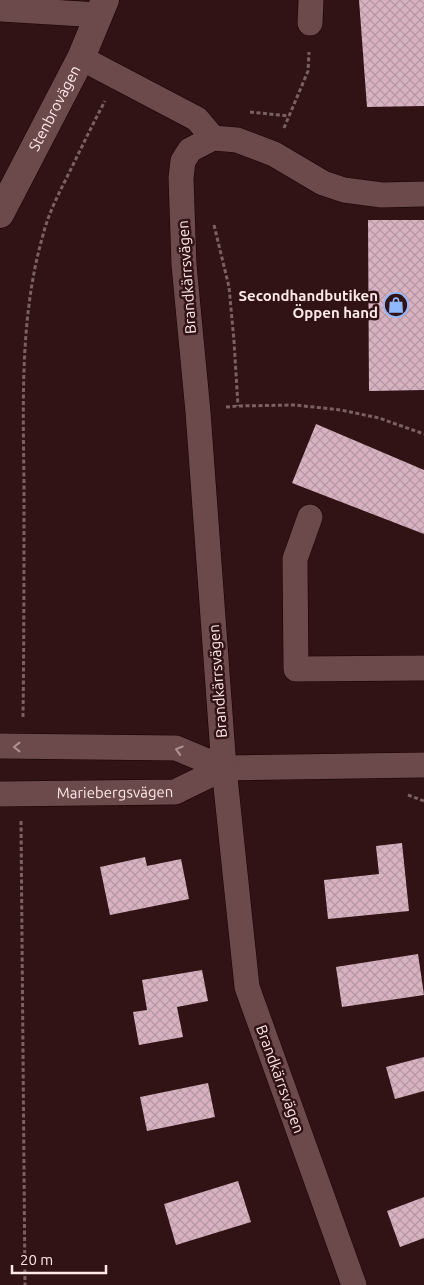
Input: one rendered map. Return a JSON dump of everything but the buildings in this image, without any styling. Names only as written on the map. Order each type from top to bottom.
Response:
[{"type":"street","points":[[0,9],[102,7]]},
{"type":"street","name":"Stenbrovägen","points":[[0,214],[80,58],[102,7]]},
{"type":"street","points":[[80,58],[196,119],[213,138],[237,140],[274,154],[324,183],[344,190],[382,196],[424,194]]},
{"type":"street","name":"Brandkärrsvägen","points":[[213,138],[190,150],[183,162],[181,178],[184,265],[198,412],[224,768],[248,987],[354,1285]]},
{"type":"street","points":[[310,516],[295,559],[296,669],[424,668]]},
{"type":"street","name":"Mariebergsvägen","points":[[11,747],[176,748],[224,768],[424,765]]},
{"type":"street","name":"Mariebergsvägen","points":[[11,793],[175,792],[224,768]]},
{"type":"path","points":[[274,154],[308,71],[311,11]]},
{"type":"path","points":[[11,747],[24,585],[23,401],[25,336],[34,272],[43,234],[51,211],[118,77]]},
{"type":"path","points":[[198,412],[238,406],[295,405],[341,410],[379,418],[424,434]]},
{"type":"path","points":[[11,793],[22,1099],[25,1285]]},
{"type":"place","name":"Secondhandbutiken Öppen hand","points":[[396,305]]}]
